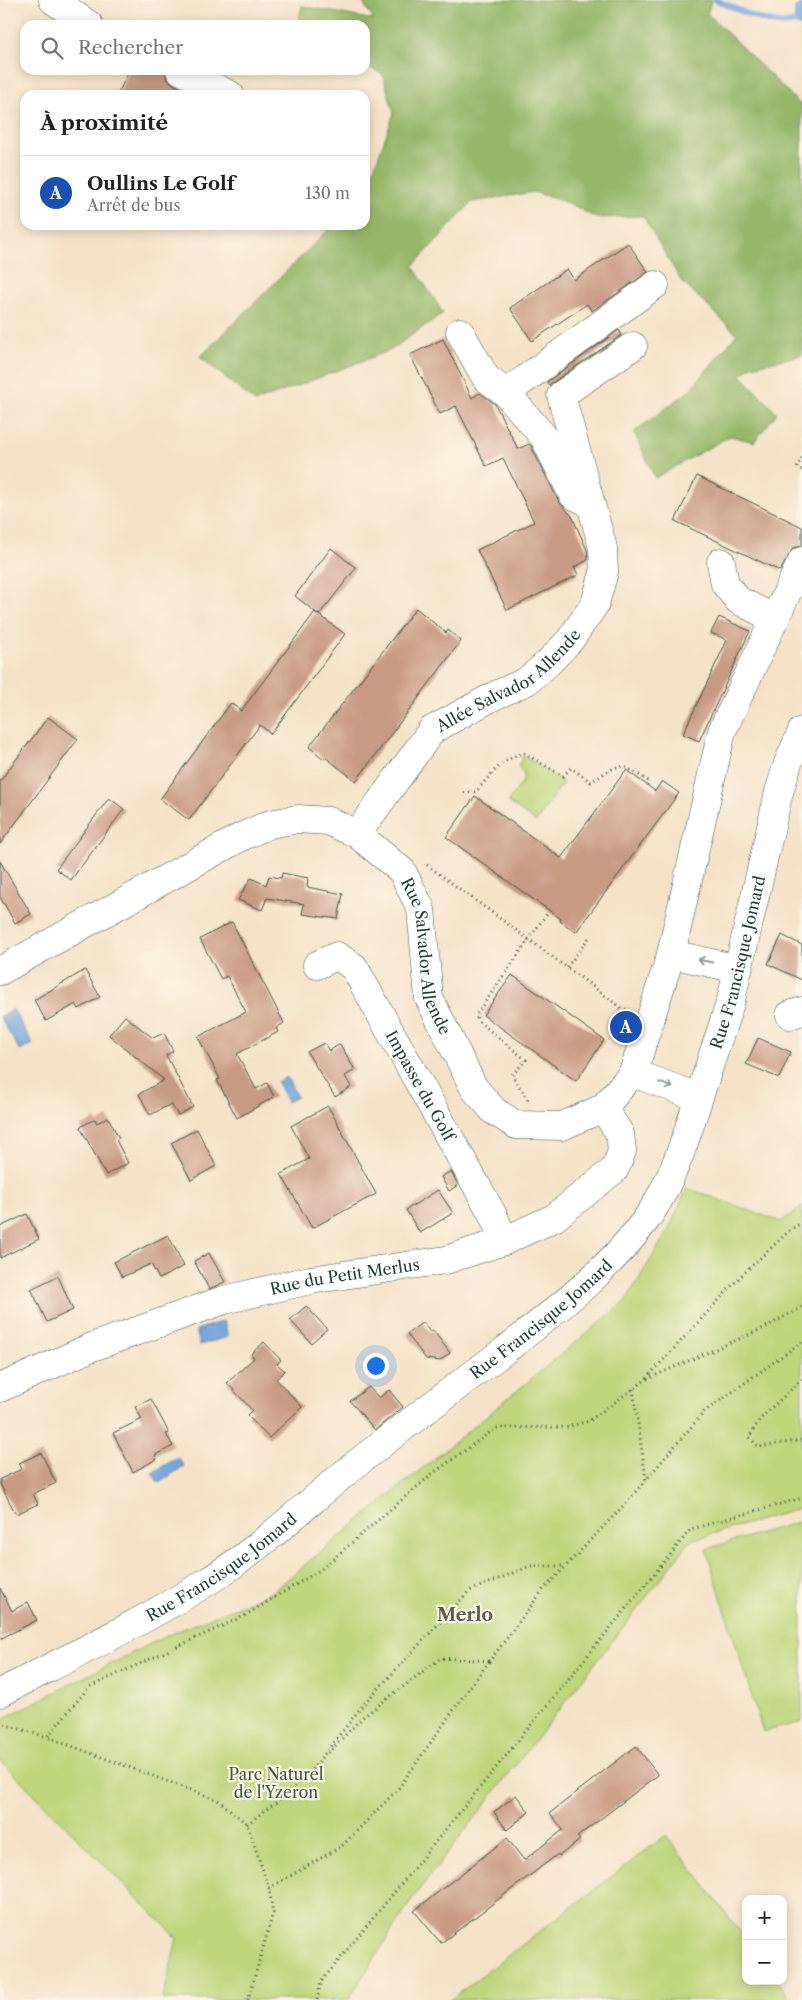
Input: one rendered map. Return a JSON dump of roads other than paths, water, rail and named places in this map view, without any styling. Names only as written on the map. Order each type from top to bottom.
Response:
[{"type":"street","points":[[53,0],[82,20]]},
{"type":"street","points":[[190,75],[220,90]]},
{"type":"street","points":[[506,393],[656,285]]},
{"type":"street","points":[[460,332],[486,378],[506,393],[544,437],[573,495],[591,504]]},
{"type":"street","name":"Allée Salvador Allende","points":[[357,834],[432,730],[527,680],[548,663],[570,640],[595,604],[604,572],[603,548],[561,395],[633,346]]},
{"type":"street","name":"Rue Salvador Allende","points":[[0,971],[241,837],[270,824],[298,819],[328,821],[357,834],[402,871],[421,909],[429,998],[474,1088],[494,1111],[516,1125],[562,1126],[603,1108],[632,1073],[671,954],[722,731],[802,561]]},
{"type":"street","points":[[721,562],[725,584],[738,600],[775,619]]},
{"type":"street","name":"Rue Francisque Jomard","points":[[0,1693],[149,1616],[203,1585],[248,1555],[360,1461],[573,1296],[623,1247],[646,1219],[661,1196],[677,1161],[720,1037],[779,792],[788,763],[802,731]]},
{"type":"street","points":[[671,954],[738,968]]},
{"type":"street","name":"Impasse du Golf","points":[[317,965],[337,956],[354,967],[493,1215],[504,1241]]},
{"type":"street","points":[[632,1073],[698,1097]]},
{"type":"street","name":"Rue du Petit Merlus","points":[[0,1388],[92,1347],[146,1326],[224,1300],[310,1280],[446,1260],[504,1241],[554,1218],[615,1169],[622,1151],[620,1134],[603,1108]]},
{"type":"water","points":[[802,4],[802,27],[794,24],[795,7]]},
{"type":"water","points":[[13,1009],[33,1044],[20,1051],[0,1017]]},
{"type":"water","points":[[287,1077],[297,1097],[287,1102],[277,1082]]},
{"type":"water","points":[[224,1321],[228,1337],[200,1345],[196,1330]]},
{"type":"water","points":[[178,1457],[184,1466],[159,1483],[152,1473]]},
{"type":"waterway","points":[[716,0],[770,22],[792,23],[802,20]]},
{"type":"place","name":"Oullins Le Golf","points":[[626,1027]]},
{"type":"district","name":"Merlo","points":[[465,1615]]},
{"type":"park label","name":"Parc Naturel de l'Yzeron","points":[[276,1783]]}]
